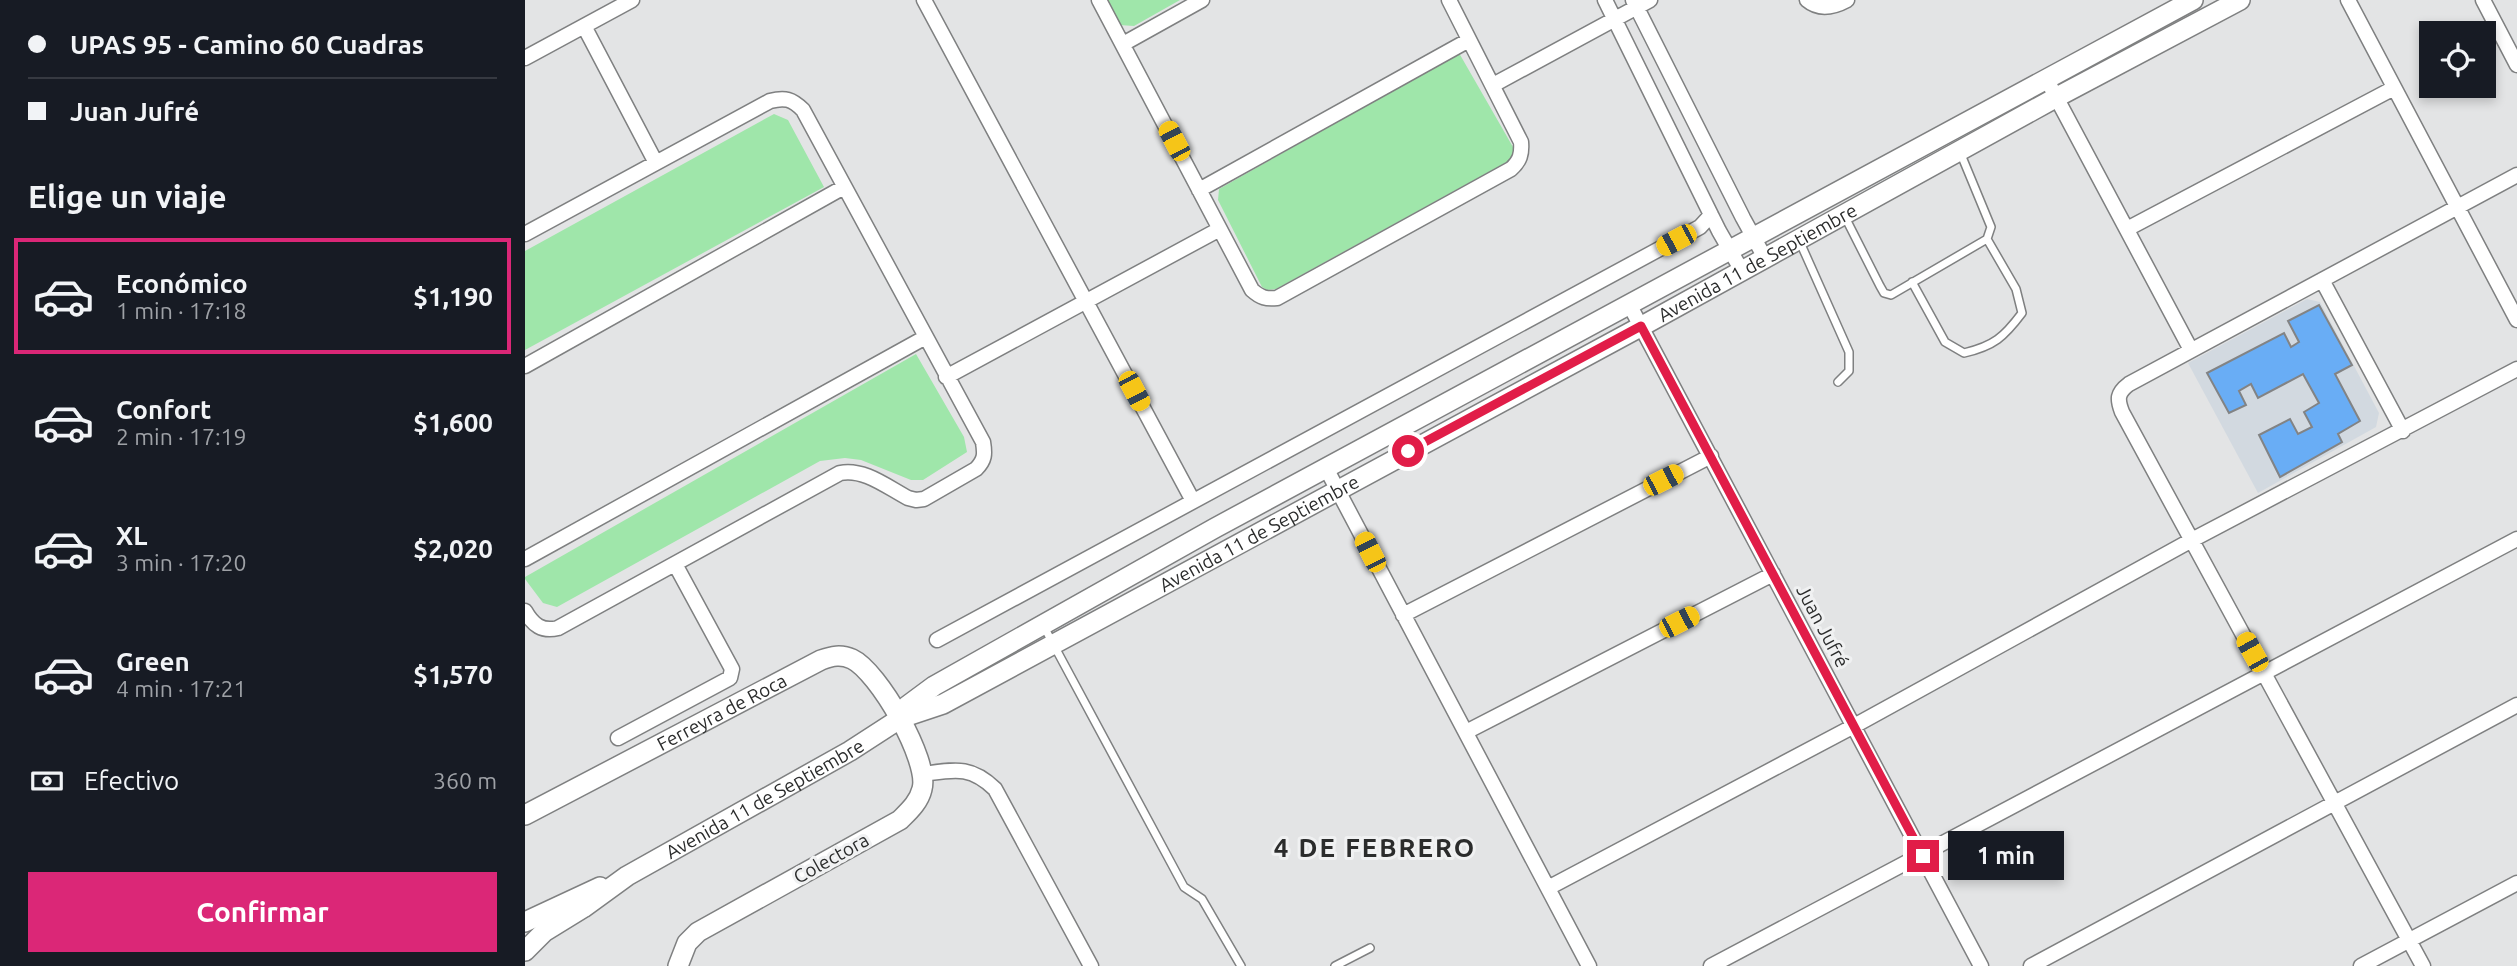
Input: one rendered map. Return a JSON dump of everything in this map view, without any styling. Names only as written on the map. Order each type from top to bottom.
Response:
[{"type":"main road","name":"Avenida 11 de Septiembre","points":[[901,718],[907,706],[934,686],[1042,625],[1326,468],[2193,0]]},
{"type":"main road","name":"Avenida 11 de Septiembre","points":[[525,951],[544,932],[627,876],[850,751],[901,718],[943,704],[2240,0]]},
{"type":"main road","name":"Ferreyra de Roca","points":[[525,815],[834,655],[855,660],[868,671],[901,718]]},
{"type":"main road","points":[[901,718],[923,774]]},
{"type":"main road","name":"Colectora","points":[[678,966],[687,943],[698,932],[900,820],[913,807],[922,789],[923,774]]},
{"type":"main road","name":"Avenida 11 de Septiembre","points":[[525,922],[577,896],[627,876]]},
{"type":"street","points":[[525,58],[632,0]]},
{"type":"street","points":[[924,0],[1193,501]]},
{"type":"street","points":[[1099,0],[1219,230],[1252,290],[1261,298],[1277,298],[1511,169],[1518,162],[1522,151],[1521,142],[1448,0]]},
{"type":"street","points":[[1123,44],[1202,0]]},
{"type":"street","points":[[1605,0],[1711,215],[1742,271]]},
{"type":"street","points":[[1807,0],[1823,8],[1834,7],[1847,0]]},
{"type":"street","points":[[2348,0],[2517,320]]},
{"type":"street","points":[[2483,0],[2517,65]]},
{"type":"street","points":[[1493,85],[1615,19],[1640,2],[1765,258]]},
{"type":"street","points":[[584,26],[656,163]]},
{"type":"street","points":[[1199,190],[1469,40]]},
{"type":"street","points":[[2047,79],[2192,350]]},
{"type":"street","points":[[2127,229],[2394,88]]},
{"type":"street","points":[[525,234],[770,101],[782,98],[793,100],[803,110],[983,442],[985,454],[982,464],[976,469],[925,499],[908,498],[860,473],[839,473],[558,628],[539,628],[525,611]]},
{"type":"street","points":[[2423,966],[2190,541],[2117,400],[2121,390],[2129,384],[2517,175]]},
{"type":"street","points":[[525,366],[844,187]]},
{"type":"street","points":[[937,640],[1700,227],[1711,215]]},
{"type":"street","points":[[946,377],[1219,230]]},
{"type":"street","points":[[2322,280],[2403,430]]},
{"type":"street","name":"Juan Jufré","points":[[1629,304],[1981,966]]},
{"type":"street","points":[[525,559],[925,338]]},
{"type":"street","points":[[1548,888],[1854,726],[2190,541],[2517,369]]},
{"type":"street","points":[[1403,615],[1711,456]]},
{"type":"street","points":[[1326,468],[1589,966]]},
{"type":"street","points":[[1711,966],[2517,539]]},
{"type":"street","points":[[618,738],[730,678],[733,669],[675,564]]},
{"type":"street","points":[[1466,732],[1773,574]]},
{"type":"street","points":[[2031,966],[2517,705]]},
{"type":"street","points":[[923,774],[962,770],[984,779],[995,789],[1091,966]]},
{"type":"street","points":[[2361,966],[2517,883]]},
{"type":"lane","points":[[1844,215],[1884,293],[1891,295],[1987,239],[1991,227],[1960,151]]},
{"type":"lane","points":[[1799,239],[1849,352],[1849,371],[1838,382]]},
{"type":"lane","points":[[1912,282],[1945,342],[1964,352],[1985,348],[2007,334],[2022,313],[2016,289],[1987,239]]},
{"type":"lane","points":[[1042,625],[1184,887],[1202,899],[1241,966]]},
{"type":"lane","points":[[1335,966],[1370,948]]},
{"type":"shaded area","points":[[2307,299],[2320,302],[2379,413],[2376,427],[2258,493],[2188,363]]},
{"type":"green space","points":[[1106,0],[1180,0],[1134,26],[1119,25]]},
{"type":"green space","points":[[1459,53],[1513,147],[1513,155],[1507,162],[1276,289],[1267,290],[1262,287],[1218,200],[1219,189]]},
{"type":"green space","points":[[774,114],[788,120],[824,187],[525,350],[525,251]]},
{"type":"green space","points":[[916,354],[964,437],[967,452],[923,480],[911,480],[861,460],[845,458],[820,461],[557,607],[543,603],[525,579],[525,577]]},
{"type":"building","points":[[2319,305],[2352,365],[2335,374],[2360,421],[2338,434],[2342,442],[2280,477],[2259,435],[2290,419],[2298,434],[2312,427],[2304,412],[2319,403],[2303,374],[2258,398],[2251,384],[2239,391],[2246,405],[2229,413],[2207,373],[2284,333],[2291,347],[2299,342],[2288,321]]},
{"type":"district","name":"4 DE FEBRERO","points":[[1375,848]]},
{"type":"route","points":[[1408,451],[1641,326],[1923,856]]}]
